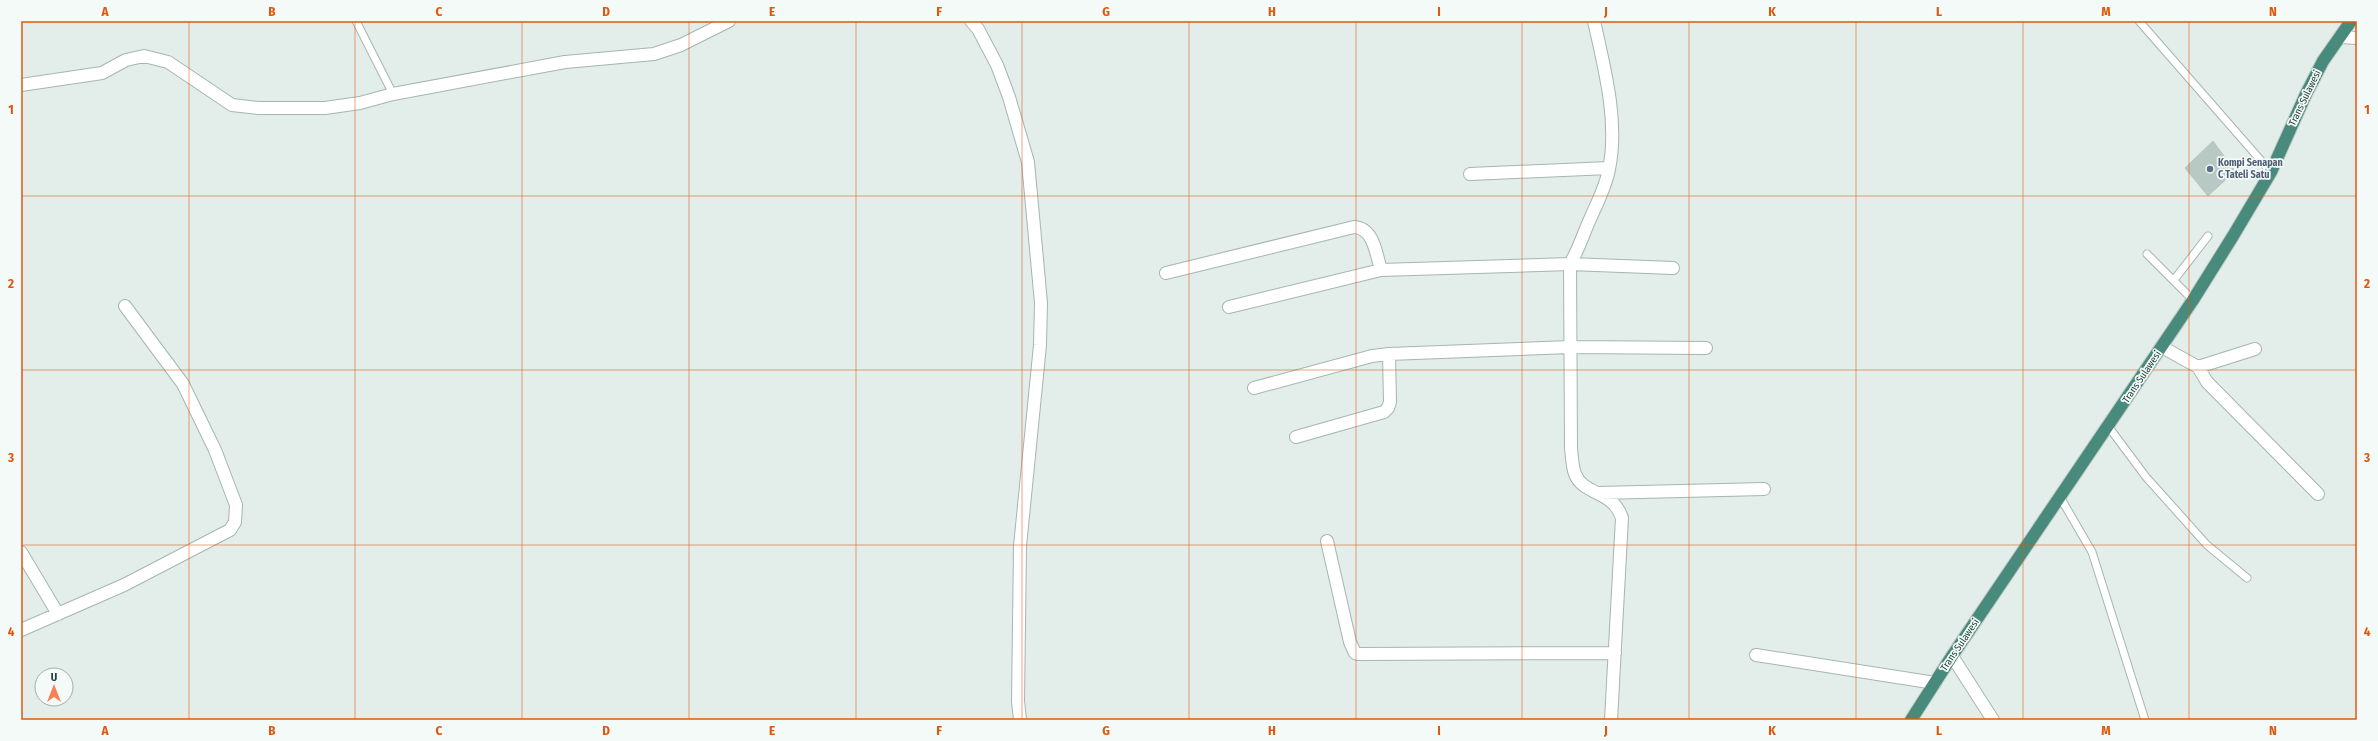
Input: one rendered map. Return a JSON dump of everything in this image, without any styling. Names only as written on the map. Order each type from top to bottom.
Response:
[{"type":"highway","name":"Trans Sulawesi","points":[[1911,720],[1952,656],[2193,300],[2271,172],[2306,94],[2323,61],[2351,21]]},
{"type":"street","points":[[21,85],[102,73],[126,60],[144,56],[168,62],[224,102],[258,108],[325,108],[360,103],[393,94],[565,62],[662,52],[681,46],[729,21]]},
{"type":"street","points":[[971,21],[978,29],[997,65],[1009,97],[1028,162],[1041,303],[1040,345],[1020,546],[1018,701],[1020,720]]},
{"type":"street","points":[[1594,21],[1610,110],[1610,168],[1600,200],[1591,217],[1582,245],[1570,264],[1571,448],[1575,474],[1588,488],[1613,501],[1622,518],[1611,720]]},
{"type":"street","points":[[2340,37],[2357,38]]},
{"type":"street","points":[[1470,174],[1610,168]]},
{"type":"street","points":[[1166,273],[1354,227],[1363,229],[1371,239],[1381,270]]},
{"type":"street","points":[[1228,307],[1381,270],[1570,264],[1673,268]]},
{"type":"street","points":[[21,630],[155,569],[230,530],[235,522],[236,505],[215,450],[183,384],[125,306]]},
{"type":"street","points":[[1254,388],[1372,356],[1389,354],[1570,347],[1706,348]]},
{"type":"street","points":[[2162,347],[2198,367],[2207,382],[2318,494]]},
{"type":"street","points":[[2198,367],[2255,349]]},
{"type":"street","points":[[1296,437],[1384,412],[1388,408],[1390,402],[1389,354]]},
{"type":"street","points":[[1598,493],[1764,489]]},
{"type":"street","points":[[1327,541],[1350,642],[1355,652],[1358,654],[1615,653]]},
{"type":"street","points":[[21,552],[58,614]]},
{"type":"street","points":[[1756,654],[1935,683]]},
{"type":"street","points":[[1952,656],[1994,720]]},
{"type":"lane","points":[[356,21],[393,94]]},
{"type":"lane","points":[[2139,21],[2271,172]]},
{"type":"lane","points":[[2174,280],[2208,236]]},
{"type":"lane","points":[[2148,254],[2193,300]]},
{"type":"lane","points":[[2108,426],[2146,477],[2202,539],[2247,578]]},
{"type":"lane","points":[[2060,497],[2092,552],[2146,720]]},
{"type":"building","name":"Kompi Senapan C Tateli Satu","points":[[2213,141],[2235,171],[2208,196],[2185,168]]},
{"type":"place","name":"Kompi Senapan C Tateli Satu","points":[[2210,169]]}]
